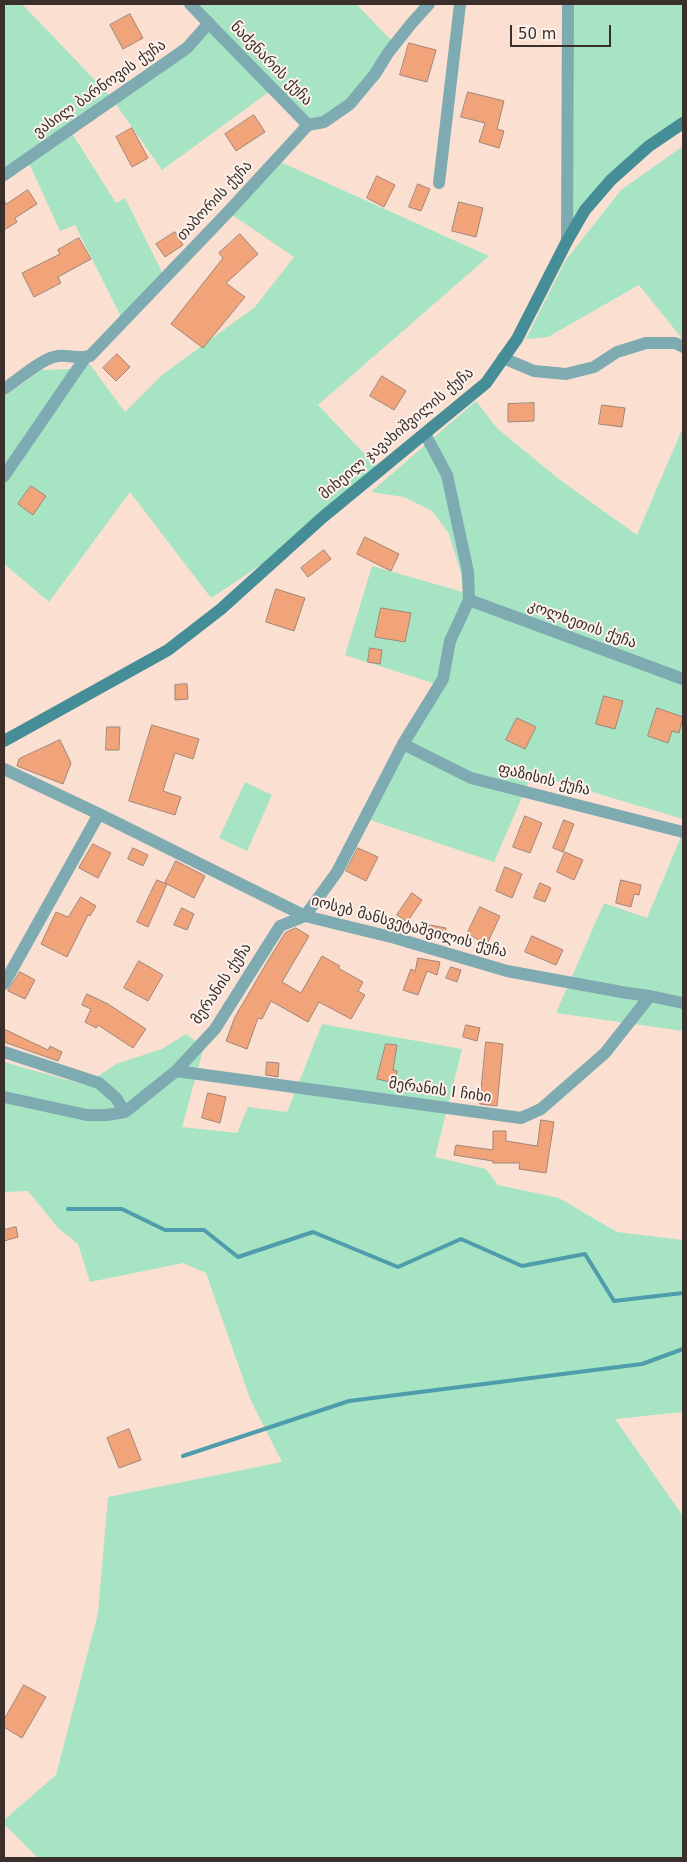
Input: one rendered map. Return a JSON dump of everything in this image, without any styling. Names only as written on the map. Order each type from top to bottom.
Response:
[{"type":"main road","points":[[567,241],[585,210],[611,180],[649,146],[683,123]]},
{"type":"main road","name":"მიხეილ ჯავახიშვილის ქუჩა","points":[[4,740],[168,650],[221,609],[323,517],[486,383],[518,339],[567,241]]},
{"type":"street","name":"ნაძვნარის ქუჩა","points":[[190,4],[308,125]]},
{"type":"street","name":"თაბორის ქუჩა","points":[[4,476],[85,358],[90,356],[308,125],[324,122],[350,104],[375,74],[388,53],[429,4]]},
{"type":"street","points":[[439,183],[460,4]]},
{"type":"street","name":"მიხეილ ჯავახიშვილის ქუჩა","points":[[567,241],[568,4]]},
{"type":"street","name":"ვასილ ბარნოვის ქუჩა","points":[[4,175],[187,48],[208,23]]},
{"type":"street","points":[[503,358],[534,371],[566,374],[594,367],[617,352],[646,343],[675,343],[683,347]]},
{"type":"street","points":[[4,389],[49,359],[58,356],[85,358]]},
{"type":"street","points":[[304,916],[337,872],[403,744],[442,679],[450,641],[469,600],[468,572],[447,475],[425,434]]},
{"type":"street","name":"კოლხეთის ქუჩა","points":[[469,600],[683,679]]},
{"type":"street","name":"ფაზისის ქუჩა","points":[[403,744],[471,778],[683,832]]},
{"type":"street","name":"იოსებ მანსვეტაშვილის ქუჩა","points":[[4,769],[304,916],[394,938],[508,971],[683,1003]]},
{"type":"street","points":[[4,984],[99,814]]},
{"type":"street","name":"მერანის ქუჩა","points":[[125,1112],[176,1071],[215,1029],[280,926],[304,916]]},
{"type":"street","name":"მერანის I ჩიხი","points":[[176,1071],[521,1118],[542,1109],[604,1053],[650,996]]},
{"type":"street","points":[[4,1052],[99,1084],[116,1098],[125,1112],[107,1115],[87,1115],[4,1097]]},
{"type":"green space","points":[[4,4],[22,4],[113,99],[208,23],[190,4],[356,4],[395,44],[350,104],[308,125],[273,89],[162,170],[113,100],[70,130],[116,203],[125,198],[165,278],[123,321],[75,225],[60,231],[27,159],[4,175]]},
{"type":"green space","points":[[568,4],[683,4],[683,123],[611,180],[567,241]]},
{"type":"green space","points":[[683,146],[683,348],[680,336],[639,285],[548,337],[526,339],[565,261],[621,190]]},
{"type":"green space","points":[[276,160],[489,256],[318,405],[380,470],[297,541],[211,598],[130,492],[49,602],[4,564],[4,481],[85,358],[125,412],[162,375],[255,307],[294,257],[228,212]]},
{"type":"green space","points":[[71,369],[4,467],[4,397],[41,370]]},
{"type":"green space","points":[[476,401],[497,428],[560,480],[637,535],[683,427],[683,819],[532,774],[494,862],[370,820],[436,684],[345,655],[372,566],[463,592],[461,574],[449,534],[432,511],[404,497],[371,492]]},
{"type":"green space","points":[[245,782],[272,795],[247,851],[219,838]]},
{"type":"green space","points":[[683,832],[683,1031],[556,1013],[604,903],[647,918]]},
{"type":"green space","points":[[322,1024],[462,1049],[435,1157],[486,1169],[498,1185],[559,1198],[617,1232],[683,1240],[683,1412],[615,1419],[683,1516],[683,1858],[38,1858],[4,1824],[4,1820],[56,1775],[98,1613],[108,1497],[282,1462],[251,1401],[206,1273],[183,1263],[90,1282],[78,1244],[58,1228],[28,1191],[4,1192],[4,1062],[85,1085],[116,1064],[162,1049],[186,1034],[204,1047],[182,1127],[237,1133],[248,1107],[287,1112]]},
{"type":"building","points":[[130,14],[143,38],[123,49],[110,25]]},
{"type":"building","points":[[409,43],[436,50],[427,82],[400,75]]},
{"type":"building","points":[[468,92],[504,101],[497,129],[504,131],[499,148],[479,142],[485,123],[461,117]]},
{"type":"building","points":[[254,115],[265,132],[236,151],[225,134]]},
{"type":"building","points":[[132,128],[148,158],[132,167],[116,137]]},
{"type":"building","points":[[377,176],[395,185],[384,207],[367,198]]},
{"type":"building","points":[[418,184],[430,189],[421,211],[409,207]]},
{"type":"building","points":[[28,190],[37,204],[15,218],[17,222],[4,230],[4,200],[6,204]]},
{"type":"building","points":[[459,202],[483,208],[476,237],[452,231]]},
{"type":"building","points":[[175,232],[183,245],[165,257],[156,244]]},
{"type":"building","points":[[240,234],[258,254],[226,283],[245,297],[203,348],[171,324],[223,258],[219,253]]},
{"type":"building","points":[[79,238],[91,259],[58,277],[61,283],[34,297],[22,273],[60,254],[58,250]]},
{"type":"building","points":[[117,354],[130,367],[116,381],[103,368]]},
{"type":"building","points":[[382,376],[406,391],[394,410],[370,396]]},
{"type":"building","points":[[534,403],[534,421],[508,422],[508,404]]},
{"type":"building","points":[[602,405],[625,408],[622,427],[599,424]]},
{"type":"building","points":[[31,486],[46,496],[33,515],[18,504]]},
{"type":"building","points":[[365,537],[399,554],[391,571],[357,554]]},
{"type":"building","points":[[324,550],[331,559],[308,577],[301,568]]},
{"type":"building","points":[[276,589],[305,598],[294,631],[266,622]]},
{"type":"building","points":[[381,608],[411,613],[405,642],[375,637]]},
{"type":"building","points":[[370,648],[382,650],[380,664],[368,662]]},
{"type":"building","points":[[187,684],[188,699],[175,700],[175,685]]},
{"type":"building","points":[[604,696],[623,701],[615,729],[596,724]]},
{"type":"building","points":[[657,708],[683,717],[679,733],[672,731],[668,743],[648,736]]},
{"type":"building","points":[[517,718],[536,727],[525,749],[506,740]]},
{"type":"building","points":[[152,725],[199,739],[193,759],[175,753],[163,791],[181,797],[175,815],[129,801]]},
{"type":"building","points":[[107,727],[120,727],[119,750],[106,750]]},
{"type":"building","points":[[60,740],[71,763],[63,784],[17,766],[19,759]]},
{"type":"building","points":[[525,816],[542,823],[530,853],[513,847]]},
{"type":"building","points":[[564,820],[574,824],[563,852],[553,848]]},
{"type":"building","points":[[93,844],[111,853],[98,878],[79,868]]},
{"type":"building","points":[[133,848],[148,855],[143,866],[128,859]]},
{"type":"building","points":[[358,848],[378,857],[366,881],[346,871]]},
{"type":"building","points":[[565,852],[583,860],[574,880],[557,872]]},
{"type":"building","points":[[176,861],[205,876],[194,898],[165,883]]},
{"type":"building","points":[[505,867],[522,874],[512,898],[496,891]]},
{"type":"building","points":[[157,880],[167,884],[148,927],[137,922]]},
{"type":"building","points":[[621,880],[641,885],[639,895],[634,894],[631,907],[616,903]]},
{"type":"building","points":[[540,883],[551,888],[545,902],[534,898]]},
{"type":"building","points":[[412,893],[422,900],[407,922],[397,915]]},
{"type":"building","points":[[81,897],[96,906],[90,916],[88,915],[67,957],[41,944],[56,912],[68,917]]},
{"type":"building","points":[[480,907],[500,916],[487,944],[467,934]]},
{"type":"building","points":[[182,908],[194,914],[187,930],[174,925]]},
{"type":"building","points":[[430,925],[446,928],[444,940],[427,937]]},
{"type":"building","points":[[296,928],[309,936],[282,982],[301,993],[322,956],[340,966],[338,968],[363,982],[358,991],[365,995],[351,1019],[319,1002],[308,1022],[271,1001],[262,1019],[258,1018],[247,1049],[226,1041],[235,1017],[285,933]]},
{"type":"building","points":[[532,936],[563,950],[556,965],[525,952]]},
{"type":"building","points":[[418,958],[440,962],[437,975],[427,971],[418,995],[403,990],[411,969],[415,971]]},
{"type":"building","points":[[139,961],[163,975],[148,1001],[124,988]]},
{"type":"building","points":[[451,967],[461,970],[457,982],[446,978]]},
{"type":"building","points":[[20,972],[35,980],[25,999],[8,991]]},
{"type":"building","points":[[87,994],[108,1004],[146,1029],[133,1048],[98,1025],[96,1028],[85,1022],[91,1009],[82,1005]]},
{"type":"building","points":[[466,1025],[480,1028],[477,1041],[463,1037]]},
{"type":"building","points":[[4,1029],[48,1050],[50,1046],[62,1052],[58,1061],[4,1042]]},
{"type":"building","points":[[486,1042],[503,1044],[497,1106],[480,1104]]},
{"type":"building","points":[[386,1044],[397,1045],[393,1070],[397,1071],[395,1083],[377,1079]]},
{"type":"building","points":[[267,1062],[279,1063],[278,1077],[266,1075]]},
{"type":"building","points":[[208,1093],[226,1097],[220,1123],[202,1118]]},
{"type":"building","points":[[541,1120],[554,1122],[546,1173],[519,1169],[520,1163],[493,1163],[493,1161],[454,1155],[456,1145],[493,1150],[493,1131],[506,1131],[506,1141],[537,1146]]},
{"type":"building","points":[[16,1227],[18,1237],[4,1241],[4,1230]]},
{"type":"building","points":[[129,1429],[141,1460],[119,1468],[107,1438]]},
{"type":"building","points":[[24,1685],[46,1697],[22,1738],[4,1727],[4,1720]]},
{"type":"waterway","points":[[68,1209],[122,1209],[165,1230],[204,1230],[238,1257],[313,1232],[398,1267],[461,1239],[522,1266],[585,1254],[614,1301],[683,1293]]},
{"type":"waterway","points":[[183,1456],[349,1401],[642,1364],[683,1349]]}]
